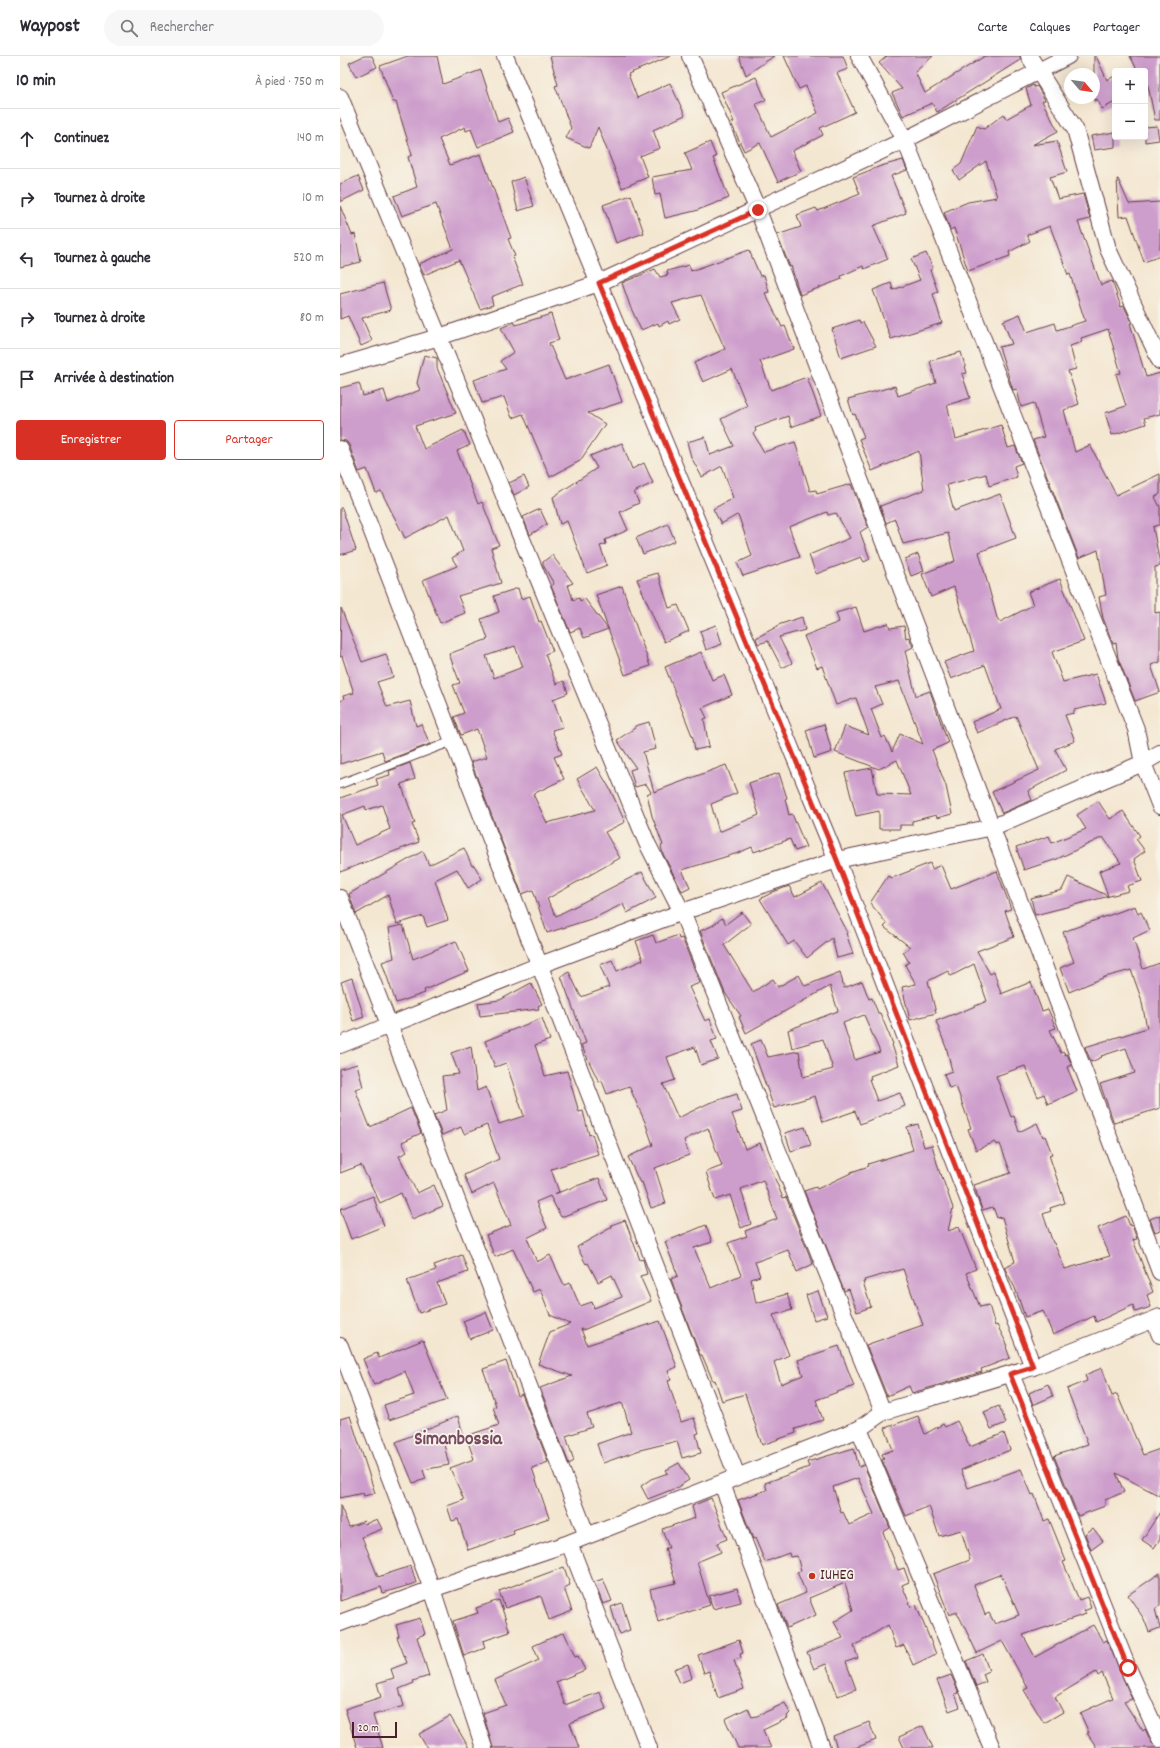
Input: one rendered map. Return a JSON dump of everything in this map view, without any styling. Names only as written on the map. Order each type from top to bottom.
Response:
[{"type":"street","points":[[505,56],[837,860],[1033,1367]]},
{"type":"street","points":[[690,56],[758,210],[993,827],[1160,1272]]},
{"type":"street","points":[[859,56],[904,140],[1136,729],[1143,763],[1160,806]]},
{"type":"street","points":[[1029,56],[1075,129],[1108,249],[1160,361]]},
{"type":"street","points":[[340,366],[439,337],[599,283],[758,210],[904,140],[1068,56]]},
{"type":"street","points":[[340,97],[647,843],[682,912],[883,1412]]},
{"type":"street","points":[[340,449],[737,1476]]},
{"type":"street","points":[[340,1045],[540,965],[682,912],[837,860],[993,827],[1143,763],[1160,753]]},
{"type":"street","points":[[340,898],[388,1026],[586,1536]]},
{"type":"street","points":[[340,1623],[432,1589],[570,1543],[722,1484],[737,1476],[859,1429],[883,1412],[1033,1367],[1157,1318],[1160,1335]]},
{"type":"street","points":[[340,1346],[432,1589],[484,1748]]},
{"type":"street","points":[[1010,1374],[1128,1668],[1160,1739]]},
{"type":"street","points":[[859,1429],[992,1748]]},
{"type":"street","points":[[722,1484],[822,1748]]},
{"type":"street","points":[[570,1543],[649,1748]]},
{"type":"lane","points":[[340,784],[453,741]]},
{"type":"building","points":[[364,56],[372,56],[377,67],[356,77],[349,63]]},
{"type":"building","points":[[408,56],[437,56],[443,84],[481,70],[498,122],[508,118],[514,132],[478,147],[471,129],[466,131],[465,127],[439,139],[450,165],[481,154],[511,238],[508,239],[515,256],[512,257],[523,284],[491,297],[493,305],[480,309],[459,260],[424,275],[419,264],[453,249],[436,204],[402,216],[394,196],[417,187],[408,157],[412,155],[396,102],[393,102],[380,66]]},
{"type":"building","points":[[550,56],[671,56],[628,74],[637,98],[670,83],[685,115],[653,130],[660,148],[640,156],[648,177],[622,188],[598,127],[589,148],[566,138],[571,128],[555,86],[558,85]]},
{"type":"building","points":[[739,56],[774,56],[746,75]]},
{"type":"building","points":[[784,56],[843,56],[848,69],[837,73],[855,112],[820,128],[823,135],[792,151],[801,171],[778,182],[760,143],[744,151],[731,123],[734,122],[721,92],[756,77],[766,100],[756,104],[771,137],[818,113],[806,86],[799,89]]},
{"type":"building","points":[[887,56],[933,56],[915,72],[925,93],[985,56],[1020,56],[1020,60],[937,112],[932,103],[903,116],[892,93],[902,89],[879,63]]},
{"type":"building","points":[[1094,56],[1096,56],[1107,80],[1112,78],[1112,104],[1102,109],[1100,104],[1100,68],[1094,68]]},
{"type":"building","points":[[1130,56],[1160,56],[1160,120],[1155,120],[1148,86],[1148,68],[1136,68]]},
{"type":"building","points":[[1033,85],[1034,87],[1037,86],[1045,100],[1042,101],[1058,131],[1032,145],[1057,141],[1067,172],[1050,177],[1058,199],[1083,194],[1090,219],[1078,222],[1101,285],[1112,281],[1121,307],[1124,306],[1132,323],[1130,323],[1146,377],[1160,373],[1160,414],[1144,418],[1146,424],[1112,435],[1105,413],[1126,406],[1116,374],[1121,373],[1108,329],[1081,338],[1082,342],[1070,346],[1076,369],[1068,371],[1079,404],[1064,410],[1075,452],[1090,445],[1116,495],[1160,474],[1160,494],[1155,497],[1160,507],[1160,524],[1153,527],[1160,564],[1160,566],[1155,567],[1155,613],[1160,612],[1160,662],[1151,665],[1160,692],[1135,701],[1118,658],[1116,643],[1113,644],[1103,618],[1099,597],[1106,595],[1098,550],[1079,558],[1033,440],[1044,437],[1034,403],[1021,407],[1017,389],[1013,390],[999,347],[1012,344],[1003,321],[1020,314],[1027,332],[1055,323],[1057,330],[1085,321],[1070,274],[1068,275],[1050,226],[1027,235],[1030,241],[1009,252],[1010,256],[968,271],[954,228],[950,230],[944,212],[968,202],[997,197],[986,161],[959,180],[953,170],[961,164],[977,126],[984,129],[1004,114],[1006,119],[1031,105],[1026,89]]},
{"type":"building","points":[[1157,126],[1159,140],[1145,142],[1145,140],[1148,140],[1148,127]]},
{"type":"building","points":[[1112,132],[1112,140],[1115,140],[1115,147],[1094,150],[1091,136]]},
{"type":"building","points":[[710,142],[716,157],[713,158],[729,198],[695,211],[665,218],[660,194],[655,195],[652,177],[692,170],[685,153]]},
{"type":"building","points":[[903,160],[907,170],[891,176],[906,213],[873,226],[888,259],[864,269],[863,266],[841,276],[842,279],[800,295],[791,266],[790,267],[777,235],[801,227],[797,215],[816,208],[818,211],[860,194],[853,177],[881,166]]},
{"type":"building","points":[[358,176],[364,190],[340,202],[340,184]]},
{"type":"building","points":[[524,177],[534,206],[518,211],[511,182]]},
{"type":"building","points":[[1117,179],[1129,204],[1160,202],[1160,256],[1144,262],[1128,216],[1119,217]]},
{"type":"building","points":[[631,195],[644,233],[616,243],[603,205]]},
{"type":"building","points":[[340,206],[352,235],[355,234],[361,262],[340,267]]},
{"type":"building","points":[[749,250],[760,276],[764,275],[769,292],[765,293],[782,327],[785,326],[794,349],[760,361],[771,390],[807,377],[821,416],[791,427],[788,416],[755,428],[756,431],[753,433],[764,452],[795,442],[810,491],[816,490],[817,494],[851,484],[868,527],[860,532],[870,559],[864,562],[861,557],[816,574],[809,555],[850,538],[836,513],[828,515],[827,512],[789,527],[800,557],[743,576],[737,563],[752,556],[739,517],[737,515],[721,524],[713,509],[733,498],[722,466],[702,477],[691,457],[687,442],[705,437],[710,455],[734,446],[721,419],[747,406],[732,369],[703,382],[694,363],[725,349],[701,295],[672,303],[680,319],[669,324],[668,321],[659,326],[658,323],[641,330],[630,306],[622,283],[655,269],[660,277],[668,275],[667,271],[689,265],[691,271]]},
{"type":"building","points":[[926,253],[933,268],[930,270],[938,292],[933,294],[942,323],[891,339],[873,290],[891,283],[893,290],[920,280],[911,259]]},
{"type":"building","points":[[383,283],[391,310],[362,318],[372,341],[361,346],[348,316],[340,319],[340,294]]},
{"type":"building","points":[[551,314],[559,340],[549,343],[565,380],[609,364],[622,402],[588,413],[605,424],[580,461],[550,477],[523,414],[512,418],[504,397],[482,403],[474,380],[506,369],[500,361],[514,352],[501,328],[514,322],[516,325]]},
{"type":"building","points":[[859,320],[860,323],[863,322],[876,346],[841,358],[832,329]]},
{"type":"building","points":[[961,352],[967,373],[962,374],[970,398],[947,405],[956,439],[1001,425],[1008,448],[1015,446],[1022,463],[1014,466],[1017,477],[989,486],[986,474],[947,485],[954,511],[1000,494],[1016,538],[979,552],[997,618],[1000,622],[1033,605],[1028,592],[1060,579],[1084,641],[1052,652],[1063,682],[1096,674],[1106,703],[1074,710],[1074,713],[1065,715],[1075,741],[1055,749],[1066,770],[1028,791],[1032,800],[1002,813],[992,792],[1039,770],[1016,716],[977,733],[972,722],[1001,709],[985,665],[951,679],[944,662],[974,651],[954,587],[931,597],[922,574],[955,561],[948,533],[903,544],[895,519],[886,523],[880,506],[924,490],[919,451],[872,471],[859,439],[864,437],[855,414],[853,415],[848,399],[895,386],[898,396],[936,383],[930,361]]},
{"type":"building","points":[[424,355],[437,358],[437,368],[456,413],[415,426],[424,449],[463,430],[470,445],[457,451],[478,504],[482,502],[499,545],[491,548],[501,583],[458,596],[465,613],[440,623],[423,580],[457,566],[452,558],[463,551],[449,515],[405,538],[381,491],[376,493],[367,469],[359,472],[349,445],[346,441],[340,440],[340,388],[359,383],[363,396],[384,390],[388,403],[420,390],[417,383]]},
{"type":"building","points":[[622,443],[632,469],[644,463],[653,483],[634,492],[639,503],[620,512],[628,530],[605,540],[606,544],[600,546],[607,565],[587,573],[567,521],[560,524],[553,497],[597,468],[590,456]]},
{"type":"building","points":[[524,476],[529,487],[514,495],[509,483]]},
{"type":"building","points":[[340,508],[342,508],[356,550],[340,555]]},
{"type":"building","points":[[540,509],[547,524],[530,535],[523,517]]},
{"type":"building","points":[[668,524],[675,541],[643,554],[636,538]]},
{"type":"building","points":[[918,554],[924,571],[911,576],[905,559]]},
{"type":"building","points":[[552,555],[573,583],[568,585],[573,600],[579,598],[580,601],[585,599],[608,629],[584,638],[580,628],[570,632],[551,586],[554,584],[543,565],[543,562]]},
{"type":"building","points":[[658,573],[669,608],[678,605],[689,631],[664,642],[637,579]]},
{"type":"building","points":[[622,586],[650,666],[625,675],[596,595]]},
{"type":"building","points":[[518,588],[521,599],[530,596],[539,622],[541,621],[553,651],[545,654],[556,684],[564,681],[568,693],[553,699],[563,727],[552,730],[562,754],[554,757],[564,779],[533,794],[547,823],[595,810],[577,779],[597,767],[610,789],[625,822],[605,832],[620,858],[547,899],[556,916],[642,872],[656,898],[627,913],[623,904],[594,918],[547,933],[533,890],[522,894],[471,762],[487,757],[477,729],[461,735],[454,717],[464,713],[453,685],[460,683],[449,654],[488,639],[481,619],[499,612],[494,596]],"holes":[[[515,646],[523,667],[494,678],[486,656]]]},
{"type":"building","points":[[856,607],[864,631],[888,623],[890,628],[904,626],[906,638],[909,637],[913,647],[905,651],[916,696],[930,691],[948,743],[932,750],[946,786],[952,814],[937,818],[936,815],[912,821],[912,825],[900,825],[900,829],[879,829],[879,811],[856,816],[845,773],[872,768],[877,794],[911,795],[897,760],[879,769],[835,752],[845,726],[869,735],[856,698],[836,705],[822,666],[817,668],[804,636],[839,622],[836,613]],"holes":[[[899,681],[923,744],[900,734],[892,752],[885,736],[882,738],[871,709],[882,704],[875,687]]]},
{"type":"building","points":[[341,608],[362,662],[386,654],[393,677],[377,682],[387,707],[410,701],[416,726],[421,724],[430,744],[385,761],[382,751],[340,764],[340,701],[344,699],[343,696],[354,693],[342,656],[340,657]]},
{"type":"building","points":[[802,617],[805,630],[779,637],[792,663],[782,668],[768,641],[758,644],[756,638],[778,625]]},
{"type":"building","points":[[716,625],[722,644],[706,650],[700,631]]},
{"type":"building","points":[[701,652],[712,680],[724,675],[732,695],[702,708],[707,718],[704,719],[709,747],[695,750],[693,738],[665,667]]},
{"type":"building","points":[[649,722],[656,749],[643,752],[654,792],[726,765],[737,793],[711,804],[719,832],[759,815],[749,783],[779,773],[787,798],[785,799],[789,815],[792,814],[806,847],[795,851],[790,839],[754,852],[752,847],[738,853],[682,870],[690,887],[682,891],[663,854],[661,846],[663,845],[652,816],[647,794],[651,792],[646,784],[635,787],[630,770],[636,768],[617,740],[635,728],[635,726]]},
{"type":"building","points":[[824,724],[832,752],[814,758],[806,730]]},
{"type":"building","points":[[410,763],[415,779],[401,784],[415,823],[412,824],[419,842],[340,872],[340,798],[378,785],[376,779],[390,775],[389,771]],"holes":[[[382,805],[390,829],[355,845],[342,815],[365,806],[366,810]]]},
{"type":"building","points":[[1098,801],[1110,819],[1123,811],[1140,836],[1136,839],[1145,851],[1134,859],[1142,881],[1127,886],[1129,891],[1035,915],[1031,898],[1062,890],[1068,877],[1108,896],[1099,871],[1121,863],[1103,837],[1057,859],[1024,870],[1016,847],[1049,836],[1052,843],[1086,829],[1077,815]]},
{"type":"building","points":[[464,848],[472,866],[474,865],[482,879],[468,888],[457,869],[435,880],[448,920],[427,927],[423,916],[397,924],[388,895],[356,914],[349,894],[423,851],[429,865]]},
{"type":"building","points":[[930,863],[932,869],[941,865],[951,889],[997,871],[1011,909],[1005,911],[1014,937],[977,951],[990,974],[994,972],[1001,994],[1031,982],[1042,1011],[1048,1009],[1056,1028],[1050,1030],[1061,1053],[1064,1052],[1065,1055],[1067,1054],[1072,1065],[1067,1067],[1077,1091],[1048,1104],[1044,1094],[1038,1097],[1025,1066],[996,1076],[1011,1117],[1014,1116],[1019,1132],[1037,1123],[1043,1137],[1045,1136],[1052,1154],[1049,1155],[1065,1203],[1050,1208],[1051,1211],[1043,1214],[1053,1243],[1065,1269],[1110,1256],[1098,1228],[1126,1216],[1130,1226],[1132,1225],[1137,1239],[1133,1240],[1153,1292],[1147,1295],[1151,1307],[1135,1312],[1133,1305],[1096,1322],[1094,1316],[1053,1335],[1043,1311],[1025,1317],[1015,1288],[1004,1267],[1015,1262],[1002,1217],[997,1218],[993,1207],[982,1210],[974,1185],[1011,1173],[1000,1144],[996,1145],[995,1142],[976,1150],[968,1129],[971,1128],[956,1086],[949,1088],[944,1074],[952,1071],[947,1050],[936,1021],[987,1001],[974,964],[951,976],[948,971],[928,981],[936,1013],[910,1020],[902,987],[916,984],[905,965],[909,962],[903,952],[910,947],[884,927],[887,924],[870,903],[888,876],[892,878]]},
{"type":"building","points":[[822,883],[848,933],[846,933],[853,954],[837,958],[832,938],[807,958],[794,941],[788,945],[760,899],[789,886],[795,897]]},
{"type":"building","points":[[1135,906],[1138,914],[1141,912],[1150,930],[1133,938],[1143,969],[1160,963],[1160,1108],[1114,1123],[1100,1084],[1135,1073],[1126,1048],[1101,1056],[1102,1057],[1091,1062],[1085,1047],[1147,1028],[1141,998],[1131,970],[1105,977],[1069,992],[1060,968],[1074,962],[1063,932]]},
{"type":"building","points":[[742,912],[751,924],[724,945],[753,992],[773,979],[778,987],[799,975],[805,986],[840,972],[844,988],[862,981],[869,999],[872,998],[878,1013],[880,1013],[893,1044],[892,1045],[899,1065],[870,1076],[871,1079],[869,1079],[877,1101],[900,1093],[905,1106],[860,1124],[855,1111],[823,1122],[815,1096],[774,1108],[751,1044],[761,1040],[768,1057],[799,1051],[803,1077],[833,1069],[823,1039],[792,1048],[788,1030],[838,1011],[830,986],[746,1033],[739,1017],[741,1016],[725,993],[700,931],[712,926],[722,918],[726,924]],"holes":[[[864,1015],[880,1052],[855,1060],[843,1023]]]},
{"type":"building","points":[[403,925],[413,959],[456,941],[469,971],[424,990],[425,993],[396,1003],[382,962],[394,958],[389,928]]},
{"type":"building","points":[[653,935],[656,943],[678,935],[679,939],[682,938],[700,983],[689,987],[705,1021],[710,1019],[717,1039],[711,1041],[718,1059],[701,1065],[695,1047],[667,1057],[675,1080],[663,1084],[678,1118],[709,1103],[737,1094],[742,1111],[732,1114],[745,1149],[760,1143],[783,1198],[786,1197],[813,1264],[797,1272],[788,1250],[755,1262],[760,1276],[751,1279],[756,1303],[787,1294],[792,1310],[773,1315],[789,1355],[774,1362],[781,1384],[803,1375],[798,1360],[839,1346],[854,1386],[816,1400],[823,1420],[795,1429],[796,1433],[762,1445],[745,1394],[722,1401],[715,1380],[713,1381],[702,1355],[700,1355],[671,1279],[678,1276],[665,1242],[706,1225],[712,1242],[694,1248],[711,1288],[741,1275],[728,1243],[747,1236],[745,1231],[777,1219],[763,1180],[741,1189],[751,1224],[741,1228],[730,1195],[715,1200],[706,1172],[722,1166],[708,1128],[684,1140],[689,1155],[655,1168],[666,1203],[651,1208],[642,1182],[640,1183],[628,1157],[653,1145],[645,1122],[629,1086],[607,1094],[602,1081],[599,1082],[581,1045],[586,1043],[561,976],[569,972],[581,997],[609,987],[600,965],[612,960],[617,971],[643,960],[636,941]]},
{"type":"building","points":[[352,978],[364,1017],[353,1021],[341,982]]},
{"type":"building","points":[[531,983],[542,1004],[538,1006],[539,1009],[480,1016],[478,1003],[500,1000]]},
{"type":"building","points":[[542,1018],[550,1040],[535,1045],[545,1076],[567,1071],[579,1112],[583,1111],[589,1135],[592,1134],[598,1154],[551,1169],[559,1192],[554,1194],[599,1178],[607,1200],[561,1217],[550,1196],[536,1202],[547,1228],[527,1238],[537,1262],[550,1255],[564,1285],[570,1283],[580,1306],[592,1302],[594,1308],[622,1297],[612,1275],[598,1282],[588,1263],[586,1264],[577,1247],[612,1227],[611,1225],[625,1220],[640,1260],[643,1259],[647,1274],[640,1276],[651,1301],[583,1330],[581,1329],[587,1345],[660,1321],[677,1367],[668,1371],[671,1380],[668,1381],[681,1422],[694,1418],[699,1433],[696,1434],[701,1453],[682,1458],[677,1441],[640,1450],[603,1463],[597,1444],[631,1432],[623,1405],[621,1403],[587,1414],[592,1427],[566,1436],[574,1461],[569,1464],[540,1388],[572,1376],[538,1364],[550,1332],[570,1324],[550,1315],[540,1289],[533,1292],[513,1249],[495,1257],[486,1235],[511,1225],[494,1183],[472,1194],[464,1175],[499,1159],[487,1125],[464,1134],[461,1127],[442,1135],[434,1115],[447,1110],[442,1076],[459,1074],[451,1053],[471,1046],[477,1091],[486,1087],[499,1124],[524,1116],[506,1063],[495,1067],[485,1041]]},
{"type":"building","points":[[357,1064],[363,1087],[355,1089],[370,1127],[411,1108],[421,1133],[402,1142],[407,1152],[399,1156],[417,1193],[434,1185],[443,1206],[412,1219],[401,1193],[380,1203],[361,1165],[340,1173],[340,1069]]},
{"type":"building","points":[[918,1124],[924,1147],[932,1145],[940,1174],[953,1208],[948,1231],[959,1227],[976,1269],[966,1273],[980,1307],[989,1305],[995,1326],[997,1325],[1008,1346],[1006,1347],[1010,1358],[981,1369],[982,1372],[912,1393],[909,1386],[887,1396],[866,1345],[923,1325],[903,1269],[864,1280],[865,1282],[863,1282],[871,1307],[857,1312],[849,1289],[844,1291],[804,1191],[816,1187],[817,1189],[851,1172],[869,1166],[868,1164],[913,1150],[907,1127]]},
{"type":"building","points":[[805,1127],[811,1145],[791,1151],[785,1133]]},
{"type":"building","points":[[373,1196],[384,1226],[351,1239],[340,1209]]},
{"type":"building","points":[[1160,1215],[1160,1230],[1155,1232],[1150,1219]]},
{"type":"building","points":[[462,1255],[468,1272],[437,1283],[445,1304],[419,1313],[407,1280],[436,1270],[434,1265]]},
{"type":"building","points":[[818,1291],[827,1316],[814,1320],[806,1295]]},
{"type":"building","points":[[486,1312],[493,1330],[470,1339],[463,1321]]},
{"type":"building","points":[[423,1340],[447,1400],[389,1420],[384,1405],[414,1395],[405,1371],[374,1385],[363,1359],[377,1353],[379,1358]]},
{"type":"building","points":[[506,1361],[518,1396],[522,1394],[548,1462],[532,1468],[549,1518],[513,1530],[514,1534],[468,1550],[458,1519],[452,1521],[447,1506],[464,1500],[450,1468],[474,1459],[466,1436],[499,1425],[493,1407],[496,1406],[483,1369]]},
{"type":"building","points":[[1102,1368],[1112,1396],[1117,1394],[1143,1455],[1160,1449],[1160,1496],[1116,1473],[1124,1492],[1105,1500],[1105,1506],[1078,1516],[1054,1456],[1088,1444],[1067,1389],[1087,1381],[1085,1375]]},
{"type":"building","points":[[1048,1384],[1053,1396],[1033,1405],[1029,1393]]},
{"type":"building","points":[[999,1406],[1006,1423],[991,1429],[984,1412]]},
{"type":"building","points":[[350,1416],[375,1493],[364,1496],[363,1493],[340,1498],[340,1419]]},
{"type":"building","points":[[458,1416],[463,1435],[443,1440],[449,1465],[423,1470],[426,1479],[413,1483],[396,1442]]},
{"type":"building","points":[[918,1416],[925,1434],[943,1424],[945,1427],[957,1421],[970,1447],[1004,1433],[1010,1450],[961,1470],[968,1488],[1021,1469],[1032,1495],[1034,1494],[1044,1521],[1049,1519],[1066,1561],[1063,1562],[1079,1600],[1087,1597],[1091,1608],[1084,1611],[1086,1614],[1023,1635],[1035,1657],[1093,1625],[1103,1642],[1107,1640],[1132,1699],[1124,1702],[1143,1731],[1145,1729],[1152,1743],[1158,1748],[1097,1748],[1087,1733],[1089,1733],[1080,1713],[1113,1698],[1102,1673],[1098,1676],[1096,1672],[1055,1697],[1063,1712],[1044,1723],[1024,1690],[1028,1688],[1002,1641],[977,1653],[957,1612],[949,1615],[933,1574],[970,1560],[961,1530],[939,1536],[929,1506],[906,1516],[882,1460],[884,1459],[882,1454],[893,1450],[885,1428]],"holes":[[[1001,1574],[1019,1615],[995,1624],[989,1613],[985,1615],[974,1585]]]},
{"type":"building","points":[[854,1448],[859,1467],[864,1465],[890,1528],[883,1532],[898,1570],[904,1568],[909,1582],[902,1585],[911,1607],[916,1605],[936,1654],[913,1665],[904,1645],[896,1648],[888,1625],[854,1646],[858,1658],[846,1662],[856,1689],[838,1696],[826,1664],[814,1669],[807,1652],[843,1638],[834,1622],[853,1610],[845,1583],[809,1598],[816,1615],[787,1628],[778,1605],[806,1593],[797,1572],[801,1571],[797,1556],[790,1557],[789,1553],[765,1562],[755,1538],[753,1539],[738,1500],[767,1490],[765,1483],[809,1467],[807,1462]],"holes":[[[858,1478],[874,1514],[849,1525],[843,1512],[841,1513],[833,1487]]]},
{"type":"building","points":[[679,1463],[689,1480],[676,1488],[648,1499],[641,1486],[651,1479],[668,1473],[666,1470]]},
{"type":"building","points":[[711,1498],[727,1539],[717,1543],[721,1552],[697,1562],[710,1605],[658,1622],[650,1589],[676,1583],[665,1548],[669,1548],[662,1529],[695,1518],[692,1506]]},
{"type":"building","points":[[340,1505],[349,1527],[364,1521],[365,1524],[377,1519],[382,1529],[362,1537],[378,1577],[411,1566],[416,1583],[383,1593],[381,1587],[340,1601]]},
{"type":"building","points":[[1160,1512],[1160,1539],[1154,1548],[1142,1540]]},
{"type":"building","points":[[1093,1528],[1103,1541],[1091,1550],[1085,1534]]},
{"type":"building","points":[[564,1567],[570,1585],[564,1588],[572,1611],[549,1620],[541,1596],[505,1608],[499,1591]]},
{"type":"building","points":[[1160,1573],[1160,1605],[1155,1609],[1160,1628],[1149,1632],[1144,1619],[1128,1595]]},
{"type":"building","points":[[603,1579],[612,1601],[603,1604],[594,1582]]},
{"type":"building","points":[[737,1588],[741,1602],[713,1609],[709,1596]]},
{"type":"building","points":[[499,1600],[510,1632],[483,1641],[485,1648],[464,1656],[453,1621],[478,1613],[476,1608]]},
{"type":"building","points":[[622,1603],[630,1630],[619,1634],[611,1607]]},
{"type":"building","points":[[420,1618],[425,1634],[417,1637],[429,1676],[413,1681],[414,1683],[399,1689],[404,1706],[373,1715],[383,1748],[357,1748],[345,1709],[381,1697],[377,1683],[394,1678],[391,1669],[407,1663],[397,1637],[399,1636],[396,1625]]},
{"type":"building","points":[[564,1632],[575,1657],[578,1656],[585,1670],[556,1682],[565,1705],[600,1692],[606,1709],[570,1723],[579,1748],[493,1748],[483,1713],[506,1705],[495,1680],[539,1660],[533,1646]]},
{"type":"building","points":[[739,1640],[743,1653],[740,1654],[741,1658],[734,1660],[744,1689],[718,1698],[709,1671],[704,1673],[698,1655]]},
{"type":"building","points":[[983,1654],[989,1671],[983,1674],[986,1682],[976,1686],[966,1661]]},
{"type":"building","points":[[688,1664],[692,1678],[680,1683],[674,1669]]},
{"type":"building","points":[[951,1675],[959,1693],[955,1694],[960,1707],[949,1711],[937,1680]]},
{"type":"building","points":[[785,1703],[790,1713],[787,1716],[788,1718],[763,1730],[771,1748],[738,1748],[725,1719],[748,1708],[752,1717],[757,1716]]},
{"type":"building","points":[[450,1716],[469,1748],[427,1748],[419,1734]]},
{"type":"building","points":[[869,1722],[876,1740],[855,1748],[837,1748],[833,1736]]},
{"type":"building","points":[[923,1726],[933,1748],[904,1748],[899,1737]]},
{"type":"place","name":"IUHEG","points":[[812,1576]]},
{"type":"district","name":"Simanbossia","points":[[458,1440]]},
{"type":"route","points":[[758,210],[599,283],[837,860],[1033,1367],[1010,1374],[1128,1668]]}]
